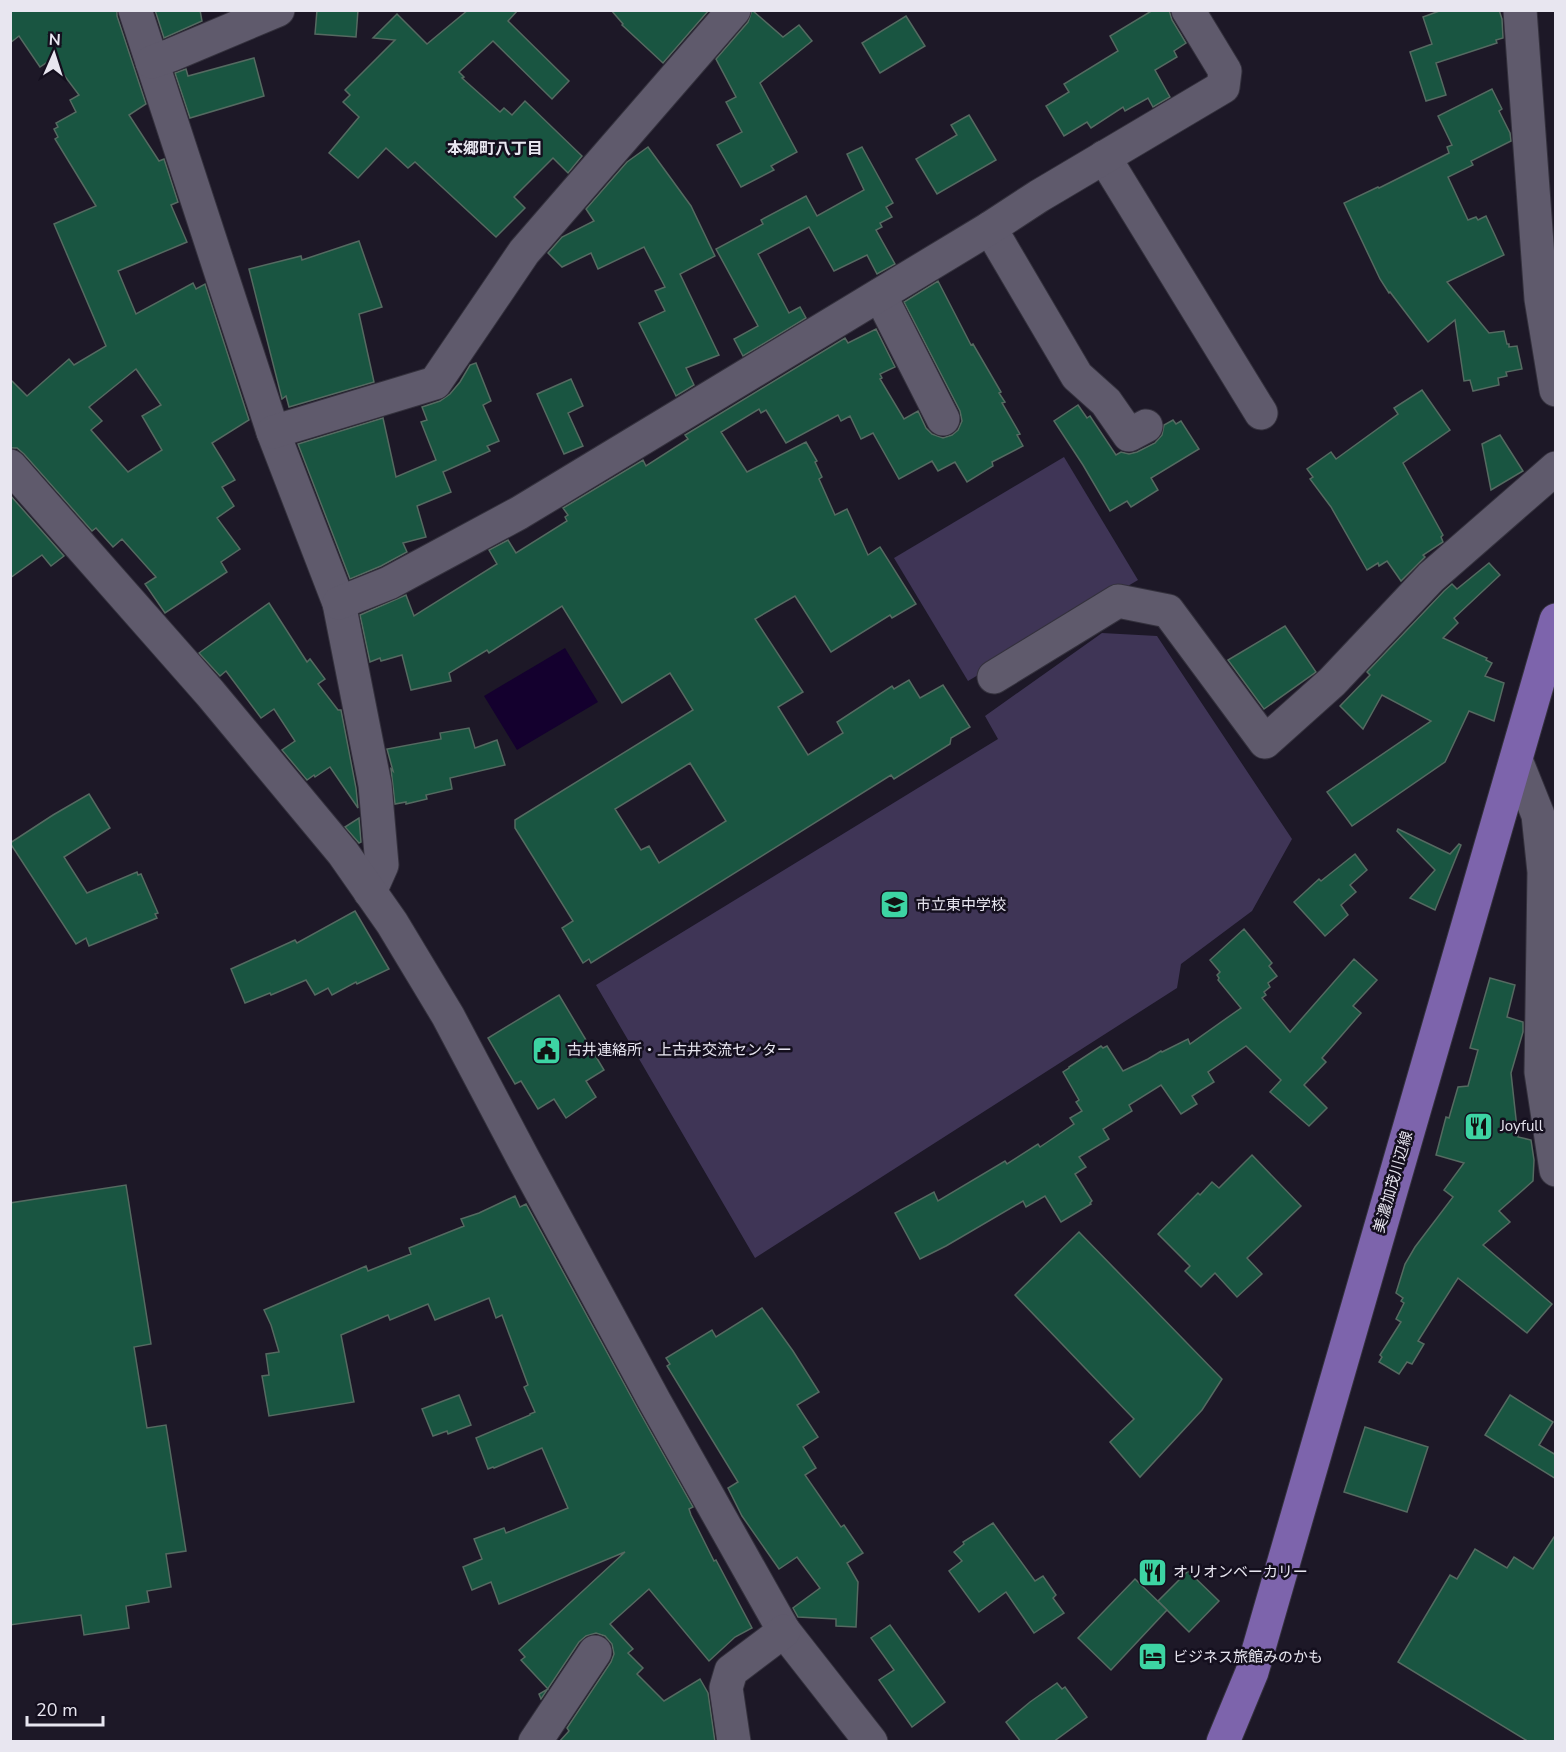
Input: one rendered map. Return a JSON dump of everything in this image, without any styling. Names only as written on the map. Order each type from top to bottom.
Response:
[{"type":"main road","name":"美濃加茂川辺線","points":[[1223,1742],[1252,1672],[1556,620]]},
{"type":"street","points":[[135,10],[273,432],[339,603],[375,785],[382,865],[370,892]]},
{"type":"street","points":[[152,62],[278,10]]},
{"type":"street","points":[[273,432],[435,383],[524,252],[734,10]]},
{"type":"street","points":[[339,603],[389,583],[519,513],[990,228],[1039,196],[1223,87],[1225,70],[1188,10]]},
{"type":"street","points":[[1520,10],[1541,299],[1556,390]]},
{"type":"street","points":[[1104,157],[1261,413]]},
{"type":"street","points":[[990,228],[1077,376],[1106,402],[1130,435],[1146,426]]},
{"type":"street","points":[[880,295],[943,419]]},
{"type":"street","points":[[10,466],[210,693],[343,853],[392,923],[448,1016],[655,1402],[784,1631],[871,1742]]},
{"type":"street","points":[[994,677],[1118,601],[1168,611],[1265,742],[1332,682],[1431,577],[1556,468]]},
{"type":"street","points":[[1516,760],[1538,815],[1550,878],[1541,1072],[1556,1170]]},
{"type":"street","points":[[734,1742],[726,1688],[731,1671],[784,1631]]},
{"type":"street","points":[[535,1742],[595,1652]]},
{"type":"shaded area","points":[[1064,457],[1138,580],[968,681],[894,558]]},
{"type":"shaded area","points":[[1102,633],[1157,636],[1292,839],[1252,911],[1181,964],[1177,988],[755,1258],[596,985],[998,739],[985,716]]},
{"type":"shaded area","points":[[565,648],[598,702],[517,750],[484,696]]},
{"type":"building","points":[[10,10],[117,10],[146,104],[129,115],[159,161],[164,159],[178,202],[171,205],[187,242],[118,271],[136,314],[193,283],[196,289],[205,284],[249,420],[212,443],[235,480],[222,487],[234,506],[217,518],[240,549],[221,562],[227,572],[165,613],[145,584],[156,577],[122,539],[113,547],[96,528],[92,531],[24,454],[17,448],[10,448],[10,379],[27,396],[69,359],[74,365],[106,346],[54,224],[96,206],[55,139],[58,137],[54,129],[58,127],[56,123],[76,112],[70,100],[79,95],[52,59],[40,67],[19,36],[10,43]],"holes":[[[136,369],[161,405],[142,416],[162,450],[128,472],[91,430],[102,421],[89,407]]]},
{"type":"building","points":[[155,10],[200,10],[202,21],[164,38]]},
{"type":"building","points":[[317,10],[358,10],[356,37],[315,34]]},
{"type":"building","points":[[468,10],[518,10],[508,21],[569,81],[552,99],[493,41],[459,72],[464,77],[462,78],[500,112],[504,108],[512,115],[525,101],[582,156],[568,173],[553,158],[514,197],[525,208],[496,237],[415,162],[408,168],[386,148],[358,178],[329,153],[359,117],[343,102],[350,95],[345,90],[395,40],[373,38],[397,14],[427,44]]},
{"type":"building","points":[[611,10],[709,10],[663,63],[622,25]]},
{"type":"building","points":[[752,10],[783,37],[799,25],[812,41],[760,83],[797,152],[771,166],[774,170],[741,187],[717,145],[742,132],[726,102],[736,97],[716,59],[748,22]]},
{"type":"building","points":[[1153,10],[1169,10],[1172,20],[1186,43],[1174,51],[1177,57],[1155,70],[1170,97],[1153,107],[1148,98],[1125,111],[1123,107],[1091,128],[1087,122],[1064,136],[1046,106],[1069,92],[1064,84],[1118,51],[1110,36]]},
{"type":"building","points":[[1442,10],[1499,10],[1503,38],[1496,40],[1497,43],[1436,63],[1446,95],[1426,101],[1410,52],[1432,44],[1423,17]]},
{"type":"building","points":[[906,16],[925,46],[880,73],[862,43]]},
{"type":"building","points":[[254,58],[264,96],[190,118],[175,73],[186,69],[188,76]]},
{"type":"building","points":[[1492,89],[1502,109],[1499,111],[1510,133],[1511,141],[1471,161],[1473,165],[1448,177],[1468,220],[1476,217],[1478,220],[1486,216],[1504,255],[1447,282],[1489,333],[1504,331],[1509,347],[1517,346],[1522,369],[1506,372],[1507,376],[1498,378],[1499,385],[1473,391],[1470,380],[1464,381],[1455,320],[1428,342],[1380,279],[1344,203],[1449,153],[1447,147],[1452,145],[1438,116]]},
{"type":"building","points":[[969,115],[996,160],[937,194],[916,159],[957,135],[951,125]]},
{"type":"building","points":[[648,147],[691,206],[715,256],[680,274],[719,355],[686,368],[694,385],[676,396],[639,323],[665,311],[655,291],[665,287],[644,247],[598,269],[591,253],[562,267],[548,253],[562,237],[594,221],[586,209],[627,162]]},
{"type":"building","points":[[862,147],[893,203],[886,207],[892,217],[880,223],[882,227],[876,230],[895,264],[877,274],[867,255],[834,271],[809,227],[758,254],[789,313],[800,307],[806,318],[743,356],[734,339],[758,326],[716,249],[763,224],[761,220],[806,196],[817,216],[864,190],[847,154]]},
{"type":"building","points":[[359,241],[382,307],[359,314],[374,382],[289,407],[286,396],[282,399],[249,269],[301,256],[302,260]]},
{"type":"building","points":[[938,281],[971,345],[973,344],[1001,392],[999,393],[1005,402],[1002,403],[1020,434],[1017,435],[1023,446],[992,462],[993,466],[967,482],[955,462],[938,471],[932,461],[899,479],[873,433],[861,439],[850,416],[841,421],[838,415],[786,443],[766,410],[761,413],[759,409],[721,432],[747,472],[806,442],[817,461],[815,462],[822,477],[819,479],[835,515],[847,509],[868,555],[880,547],[916,604],[892,618],[890,615],[831,652],[795,596],[755,619],[803,692],[778,707],[808,755],[843,733],[837,722],[892,686],[894,689],[909,680],[920,698],[943,685],[970,727],[951,738],[950,744],[894,779],[891,775],[591,963],[589,959],[583,963],[562,928],[573,921],[515,828],[515,820],[693,710],[670,673],[622,703],[562,606],[489,653],[487,650],[449,673],[451,681],[411,690],[402,655],[370,662],[360,615],[406,595],[414,616],[497,564],[489,550],[508,540],[516,553],[567,521],[565,517],[568,515],[563,508],[643,460],[646,466],[688,439],[685,435],[845,338],[848,343],[876,329],[895,367],[880,374],[882,378],[880,379],[904,419],[918,411],[926,428],[932,434],[943,438],[952,435],[958,430],[962,421],[960,411],[904,302]],"holes":[[[690,763],[726,821],[659,863],[649,846],[641,850],[615,809]]]},
{"type":"building","points":[[476,363],[491,401],[483,405],[499,441],[487,446],[490,451],[443,472],[451,492],[417,506],[426,537],[403,543],[407,552],[350,579],[298,444],[383,418],[396,477],[436,460],[421,422],[427,420],[422,407],[440,401],[450,394],[470,365]]},
{"type":"building","points":[[571,379],[583,406],[568,413],[583,446],[564,454],[537,394]]},
{"type":"building","points":[[1422,390],[1450,430],[1403,463],[1443,535],[1441,537],[1443,542],[1423,555],[1425,557],[1401,581],[1387,561],[1379,566],[1378,563],[1367,570],[1331,507],[1310,479],[1313,477],[1307,469],[1331,452],[1336,459],[1398,414],[1394,408]]},
{"type":"building","points":[[1078,405],[1087,418],[1090,416],[1116,455],[1121,452],[1129,454],[1137,452],[1155,443],[1162,435],[1164,425],[1173,420],[1176,424],[1181,421],[1199,449],[1151,478],[1158,490],[1131,507],[1127,501],[1110,511],[1054,421]]},
{"type":"building","points":[[1500,435],[1523,471],[1491,490],[1482,444]]},
{"type":"building","points":[[10,495],[64,556],[51,566],[42,555],[10,578]]},
{"type":"building","points":[[1489,563],[1500,575],[1454,618],[1458,623],[1443,638],[1487,658],[1486,660],[1492,663],[1485,676],[1504,683],[1494,721],[1469,711],[1445,762],[1352,826],[1327,792],[1431,721],[1382,695],[1363,729],[1340,706],[1370,675],[1367,672],[1444,591],[1452,584],[1457,589]]},
{"type":"building","points":[[269,603],[307,662],[310,659],[325,679],[318,684],[338,710],[341,710],[358,808],[330,767],[307,780],[282,750],[295,741],[274,709],[261,718],[226,671],[220,676],[199,653]]},
{"type":"building","points":[[1285,626],[1316,672],[1264,709],[1228,660]]},
{"type":"building","points":[[469,728],[475,748],[497,740],[505,765],[450,778],[452,789],[426,795],[427,799],[395,804],[391,769],[393,771],[387,749],[441,739],[440,733]]},
{"type":"building","points":[[89,794],[110,828],[64,857],[87,893],[137,872],[138,875],[141,874],[158,913],[155,914],[157,918],[89,946],[86,938],[76,944],[10,843]]},
{"type":"building","points":[[359,818],[361,842],[359,843],[345,827]]},
{"type":"building","points":[[1398,829],[1450,854],[1459,844],[1461,845],[1435,910],[1410,898],[1435,870],[1397,831]]},
{"type":"building","points":[[1355,854],[1367,870],[1350,885],[1356,892],[1341,905],[1348,915],[1325,936],[1294,902],[1319,879],[1321,881]]},
{"type":"building","points":[[355,911],[389,969],[357,984],[356,982],[332,995],[328,988],[315,995],[306,980],[245,1003],[231,969],[295,940],[297,943]]},
{"type":"building","points":[[1244,929],[1272,963],[1269,966],[1277,976],[1268,983],[1270,987],[1264,992],[1266,995],[1262,998],[1290,1032],[1354,959],[1377,980],[1353,1006],[1361,1013],[1322,1058],[1326,1062],[1304,1085],[1327,1108],[1309,1126],[1270,1092],[1281,1080],[1246,1046],[1208,1072],[1214,1082],[1192,1096],[1197,1104],[1181,1114],[1161,1085],[1129,1105],[1132,1111],[1103,1129],[1109,1139],[1079,1157],[1086,1167],[1075,1174],[1092,1201],[1091,1204],[1061,1222],[1045,1196],[1026,1207],[1023,1201],[920,1259],[895,1213],[934,1192],[938,1201],[1005,1161],[1007,1164],[1038,1144],[1040,1147],[1074,1124],[1070,1118],[1082,1111],[1076,1102],[1079,1100],[1063,1072],[1069,1067],[1101,1046],[1103,1048],[1107,1046],[1123,1071],[1188,1039],[1190,1044],[1241,1008],[1218,980],[1217,975],[1220,972],[1210,960]]},
{"type":"building","points":[[1490,978],[1515,985],[1507,1017],[1523,1022],[1523,1032],[1511,1073],[1518,1137],[1531,1140],[1534,1160],[1533,1181],[1499,1211],[1510,1222],[1483,1245],[1552,1304],[1527,1333],[1458,1278],[1418,1341],[1424,1344],[1412,1364],[1407,1362],[1399,1374],[1379,1362],[1382,1357],[1380,1355],[1401,1322],[1396,1319],[1404,1303],[1401,1301],[1403,1298],[1396,1293],[1405,1264],[1453,1197],[1444,1190],[1464,1163],[1436,1155],[1446,1117],[1449,1118],[1458,1087],[1468,1086],[1478,1050],[1470,1048]]},
{"type":"building","name":"古井連絡所・上古井交流センター","points":[[559,995],[604,1070],[586,1081],[596,1097],[566,1118],[554,1099],[538,1109],[521,1081],[515,1084],[488,1038]]},
{"type":"building","points":[[1252,1155],[1301,1206],[1247,1258],[1262,1274],[1237,1297],[1215,1273],[1201,1287],[1185,1271],[1190,1266],[1158,1234],[1198,1193],[1200,1195],[1212,1182],[1219,1188]]},
{"type":"building","points":[[126,1185],[151,1344],[134,1347],[147,1428],[166,1425],[186,1551],[166,1554],[171,1587],[147,1591],[149,1602],[126,1606],[129,1628],[84,1635],[81,1615],[10,1625],[10,1203]]},
{"type":"building","points":[[515,1196],[520,1207],[526,1204],[693,1507],[689,1509],[691,1515],[752,1628],[735,1637],[709,1661],[649,1589],[610,1624],[633,1649],[628,1653],[643,1668],[637,1674],[664,1701],[700,1679],[708,1693],[715,1742],[559,1742],[569,1731],[567,1728],[611,1662],[614,1654],[612,1644],[605,1636],[596,1633],[586,1636],[579,1642],[548,1689],[521,1660],[525,1657],[519,1650],[625,1552],[499,1604],[491,1582],[472,1590],[463,1567],[482,1559],[474,1539],[504,1528],[506,1533],[568,1508],[542,1448],[488,1469],[476,1438],[535,1412],[524,1387],[528,1385],[502,1315],[496,1318],[489,1298],[435,1320],[428,1304],[390,1320],[388,1315],[341,1335],[354,1402],[269,1416],[262,1376],[269,1375],[266,1354],[279,1352],[264,1310],[366,1266],[368,1271],[411,1254],[409,1248],[464,1226],[461,1219]]},
{"type":"building","points":[[1079,1232],[1222,1379],[1202,1410],[1140,1477],[1110,1442],[1134,1419],[1015,1295]]},
{"type":"building","points":[[762,1308],[819,1392],[797,1405],[818,1437],[803,1447],[816,1468],[805,1475],[841,1527],[844,1525],[863,1553],[847,1563],[858,1582],[856,1627],[836,1626],[836,1619],[798,1617],[793,1608],[820,1588],[797,1557],[779,1569],[742,1516],[728,1488],[738,1482],[667,1366],[670,1364],[666,1358],[712,1330],[716,1337]]},
{"type":"building","points":[[459,1395],[471,1425],[448,1434],[447,1431],[433,1436],[422,1409]]},
{"type":"building","points":[[1510,1395],[1553,1422],[1539,1445],[1556,1455],[1556,1479],[1485,1435]]},
{"type":"building","points":[[1365,1427],[1428,1447],[1407,1512],[1344,1492]]},
{"type":"building","points":[[993,1523],[1035,1581],[1043,1576],[1056,1595],[1053,1598],[1064,1613],[1034,1633],[1006,1592],[979,1612],[949,1571],[962,1561],[954,1552],[964,1544],[963,1542]]},
{"type":"building","points":[[1556,1534],[1556,1742],[1529,1742],[1398,1662],[1450,1575],[1457,1579],[1475,1549],[1507,1568],[1514,1557],[1533,1569]]},
{"type":"building","points":[[1188,1571],[1219,1601],[1189,1632],[1158,1601]]},
{"type":"building","points":[[1135,1579],[1167,1610],[1111,1670],[1078,1638]]},
{"type":"building","points":[[890,1625],[945,1702],[912,1727],[879,1680],[894,1670],[871,1638]]},
{"type":"building","points":[[1057,1683],[1062,1689],[1065,1687],[1087,1717],[1053,1742],[1021,1742],[1006,1722]]},
{"type":"building","points":[[547,1689],[541,1699],[539,1694]]},
{"type":"place","name":"市立東中学校","points":[[895,905]]},
{"type":"place","name":"古井連絡所・上古井交流センター","points":[[546,1050]]},
{"type":"place","name":"Joyfull","points":[[1479,1126]]},
{"type":"place","name":"オリオンベーカリー","points":[[1152,1572]]},
{"type":"place","name":"ビジネス旅館みのかも","points":[[1152,1657]]},
{"type":"district","name":"本郷町八丁目","points":[[495,148]]}]
